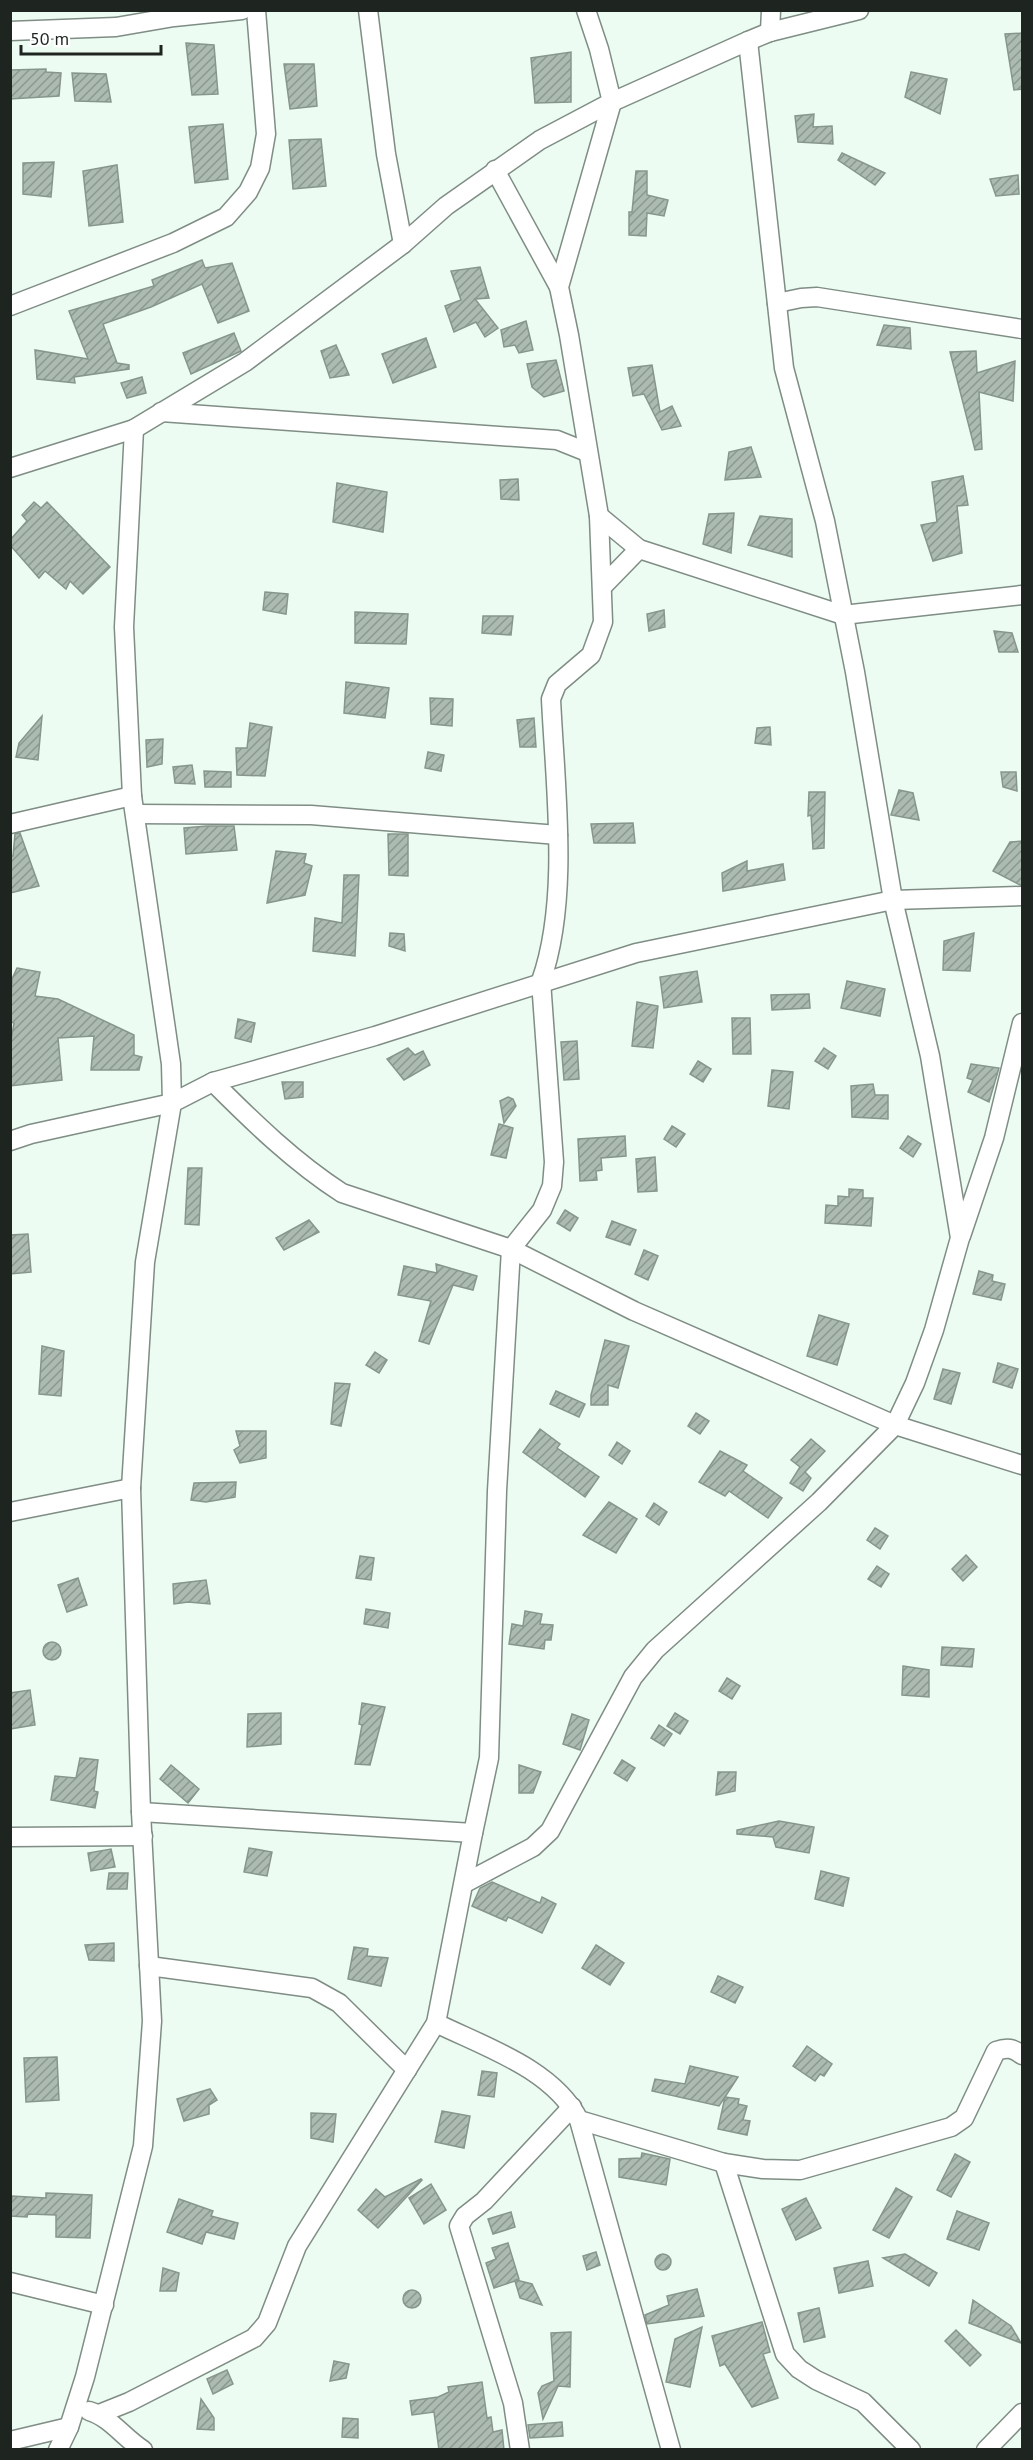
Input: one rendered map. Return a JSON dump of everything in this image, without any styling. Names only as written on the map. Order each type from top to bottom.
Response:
[{"type":"street","points":[[10,32],[116,27],[174,17],[242,10]]},
{"type":"street","points":[[10,306],[172,243],[226,217],[248,192],[260,168],[266,134],[256,10]]},
{"type":"street","points":[[368,10],[386,154],[403,244]]},
{"type":"street","points":[[559,287],[612,102],[586,10]]},
{"type":"street","points":[[770,33],[771,10]]},
{"type":"street","points":[[10,468],[134,429],[245,362],[403,244],[446,206],[540,140],[612,102],[748,41],[859,10]]},
{"type":"street","points":[[748,41],[784,368],[825,521],[855,672],[893,900],[930,1056],[960,1238]]},
{"type":"street","points":[[99,2414],[129,2402],[254,2338],[267,2323],[297,2246],[436,2023],[489,1758],[497,1491],[511,1249],[542,1210],[552,1185],[554,1162],[541,981],[551,954],[555,924],[558,835],[551,699],[557,684],[591,655],[603,622],[599,516],[559,287],[495,170]]},
{"type":"street","points":[[777,303],[817,297],[1023,329]]},
{"type":"street","points":[[161,412],[557,440],[587,452]]},
{"type":"street","points":[[58,2450],[76,2407],[143,2146],[152,2022],[141,1812],[130,1488],[145,1262],[172,1103],[171,1064],[132,796],[124,627],[134,429]]},
{"type":"street","points":[[599,516],[639,549],[843,615],[1023,595]]},
{"type":"street","points":[[603,586],[639,549]]},
{"type":"street","points":[[10,824],[132,796]]},
{"type":"street","points":[[135,814],[311,815],[558,835]]},
{"type":"street","points":[[10,1142],[31,1134],[172,1103],[213,1082],[375,1036],[636,952],[893,900],[1023,896]]},
{"type":"street","points":[[465,1883],[533,1847],[549,1831],[633,1677],[655,1650],[819,1502],[895,1425],[915,1383],[934,1330],[960,1238],[994,1138],[1023,1023]]},
{"type":"street","points":[[213,1082],[265,1133],[342,1193],[511,1249],[634,1311],[895,1425],[1023,1465]]},
{"type":"street","points":[[10,1512],[130,1488]]},
{"type":"street","points":[[141,1812],[473,1833]]},
{"type":"street","points":[[10,1837],[143,1836]]},
{"type":"street","points":[[150,1966],[312,1989],[339,2003],[407,2070]]},
{"type":"street","points":[[436,2023],[545,2079],[576,2114],[671,2450]]},
{"type":"street","points":[[576,2114],[724,2163],[763,2169],[800,2170],[938,2133],[951,2127],[964,2118],[996,2052],[1005,2048],[1015,2049],[1023,2055]]},
{"type":"street","points":[[520,2450],[513,2403],[459,2226],[465,2216],[484,2201],[576,2114]]},
{"type":"street","points":[[724,2163],[785,2354],[799,2369],[816,2380],[863,2402],[911,2450]]},
{"type":"street","points":[[10,2282],[104,2304]]},
{"type":"street","points":[[76,2407],[99,2414],[131,2443],[143,2450]]},
{"type":"street","points":[[986,2450],[1023,2413]]},
{"type":"street","points":[[10,2441],[69,2427]]},
{"type":"building","points":[[1023,33],[1023,89],[1014,90],[1005,34]]},
{"type":"building","points":[[186,43],[214,45],[218,94],[192,95]]},
{"type":"building","points":[[571,52],[571,102],[535,103],[531,58]]},
{"type":"building","points":[[284,64],[314,64],[317,106],[290,109]]},
{"type":"building","points":[[46,69],[46,72],[61,73],[59,96],[10,99],[10,70]]},
{"type":"building","points":[[911,72],[947,79],[940,114],[905,97]]},
{"type":"building","points":[[72,73],[106,74],[111,102],[75,101]]},
{"type":"building","points":[[814,114],[813,127],[832,126],[833,144],[798,142],[795,116]]},
{"type":"building","points":[[223,124],[228,179],[195,183],[189,127]]},
{"type":"building","points":[[321,139],[326,186],[293,189],[289,140]]},
{"type":"building","points":[[842,153],[885,173],[875,185],[838,160]]},
{"type":"building","points":[[54,162],[51,197],[23,194],[23,163]]},
{"type":"building","points":[[117,165],[123,222],[89,226],[83,171]]},
{"type":"building","points":[[636,171],[647,171],[647,195],[668,200],[664,216],[647,213],[646,236],[629,235],[629,212],[632,212]]},
{"type":"building","points":[[1018,175],[1019,194],[996,196],[990,179]]},
{"type":"building","points":[[202,260],[205,268],[232,263],[249,311],[218,323],[202,284],[151,307],[103,324],[117,363],[129,365],[129,369],[74,377],[75,383],[37,379],[35,350],[88,359],[69,311],[154,286],[152,280]]},
{"type":"building","points":[[480,267],[489,298],[475,299],[498,328],[485,337],[476,322],[454,332],[445,306],[461,300],[451,271]]},
{"type":"building","points":[[526,321],[533,350],[519,353],[515,345],[504,347],[501,330]]},
{"type":"building","points":[[884,325],[910,328],[911,349],[877,345]]},
{"type":"building","points":[[234,333],[241,351],[191,374],[183,353]]},
{"type":"building","points":[[426,338],[436,367],[393,383],[382,354]]},
{"type":"building","points":[[336,345],[349,375],[330,378],[321,351]]},
{"type":"building","points":[[976,351],[977,373],[1015,361],[1013,401],[979,392],[982,449],[975,450],[950,352]]},
{"type":"building","points":[[556,360],[564,391],[544,397],[532,387],[527,364]]},
{"type":"building","points":[[652,365],[660,412],[672,406],[681,426],[662,430],[644,394],[633,396],[628,368]]},
{"type":"building","points":[[142,377],[146,393],[127,398],[121,383]]},
{"type":"building","points":[[751,447],[761,477],[725,480],[729,452]]},
{"type":"building","points":[[963,476],[968,505],[957,506],[962,553],[933,561],[921,525],[937,522],[932,482]]},
{"type":"building","points":[[518,479],[519,500],[501,499],[500,480]]},
{"type":"building","points":[[337,483],[387,492],[383,532],[333,522]]},
{"type":"building","points":[[34,502],[41,508],[47,502],[110,567],[83,594],[70,581],[66,589],[45,571],[39,578],[10,545],[10,540],[27,521],[22,515]]},
{"type":"building","points":[[734,513],[731,553],[703,544],[709,514]]},
{"type":"building","points":[[760,516],[792,519],[792,557],[748,545]]},
{"type":"building","points":[[265,592],[288,594],[286,614],[263,610]]},
{"type":"building","points":[[664,610],[665,627],[649,631],[647,614]]},
{"type":"building","points":[[355,612],[408,614],[406,644],[355,643]]},
{"type":"building","points":[[483,616],[513,616],[511,635],[482,633]]},
{"type":"building","points":[[994,631],[1012,633],[1018,652],[999,652]]},
{"type":"building","points":[[346,682],[389,688],[385,718],[344,713]]},
{"type":"building","points":[[430,698],[453,699],[452,726],[431,724]]},
{"type":"building","points":[[42,716],[38,760],[16,757],[19,743]]},
{"type":"building","points":[[534,718],[536,747],[520,747],[517,720]]},
{"type":"building","points":[[250,723],[272,727],[265,776],[237,775],[236,748],[247,748]]},
{"type":"building","points":[[770,727],[771,745],[755,743],[757,728]]},
{"type":"building","points":[[163,739],[162,764],[147,767],[146,740]]},
{"type":"building","points":[[428,752],[444,755],[441,771],[425,768]]},
{"type":"building","points":[[192,765],[195,784],[175,783],[173,767]]},
{"type":"building","points":[[204,771],[231,772],[231,787],[205,787]]},
{"type":"building","points":[[1001,772],[1016,772],[1017,791],[1003,787]]},
{"type":"building","points":[[899,790],[913,793],[919,820],[891,815]]},
{"type":"building","points":[[809,792],[825,792],[824,848],[813,849],[811,815],[808,816]]},
{"type":"building","points":[[633,823],[635,843],[594,843],[591,824]]},
{"type":"building","points":[[234,826],[237,850],[186,854],[184,828]]},
{"type":"building","points":[[20,833],[39,886],[10,893],[10,856],[13,856],[15,834]]},
{"type":"building","points":[[388,834],[408,834],[408,876],[389,875]]},
{"type":"building","points":[[1023,841],[1023,885],[1020,885],[993,871],[1010,842]]},
{"type":"building","points":[[276,851],[306,854],[304,863],[312,866],[305,895],[267,903]]},
{"type":"building","points":[[747,861],[747,871],[783,864],[785,880],[723,891],[722,873]]},
{"type":"building","points":[[344,875],[359,875],[355,956],[313,951],[315,918],[342,923]]},
{"type":"building","points":[[390,933],[404,934],[405,951],[389,946]]},
{"type":"building","points":[[974,933],[970,971],[943,970],[944,941]]},
{"type":"building","points":[[17,968],[40,972],[35,996],[58,999],[134,1035],[134,1055],[142,1057],[139,1070],[91,1070],[94,1036],[58,1038],[62,1080],[10,1086],[10,1046],[14,1023],[10,1022],[12,979]]},
{"type":"building","points":[[697,971],[702,1002],[664,1008],[660,977]]},
{"type":"building","points":[[847,981],[885,989],[880,1016],[841,1008]]},
{"type":"building","points":[[809,994],[810,1008],[772,1010],[771,995]]},
{"type":"building","points":[[637,1002],[658,1006],[653,1048],[632,1046]]},
{"type":"building","points":[[732,1018],[750,1018],[751,1054],[733,1054]]},
{"type":"building","points":[[238,1019],[255,1023],[251,1042],[235,1038]]},
{"type":"building","points":[[577,1041],[579,1079],[564,1080],[561,1042]]},
{"type":"building","points":[[408,1048],[415,1055],[423,1051],[430,1065],[404,1080],[387,1059]]},
{"type":"building","points":[[824,1048],[836,1056],[828,1069],[815,1061]]},
{"type":"building","points":[[698,1061],[711,1069],[703,1082],[690,1074]]},
{"type":"building","points":[[971,1064],[999,1068],[989,1102],[968,1092],[973,1080],[967,1078]]},
{"type":"building","points":[[772,1070],[793,1072],[789,1109],[768,1106]]},
{"type":"building","points":[[282,1082],[303,1082],[303,1097],[285,1099]]},
{"type":"building","points":[[873,1084],[875,1095],[888,1095],[888,1119],[852,1117],[851,1086]]},
{"type":"building","points":[[508,1097],[513,1099],[516,1106],[504,1123],[500,1101]]},
{"type":"building","points":[[499,1124],[513,1128],[506,1158],[491,1155]]},
{"type":"building","points":[[672,1126],[685,1134],[676,1147],[664,1139]]},
{"type":"building","points":[[625,1136],[626,1156],[601,1158],[602,1170],[596,1171],[597,1180],[580,1181],[578,1139]]},
{"type":"building","points":[[908,1136],[921,1144],[913,1157],[900,1148]]},
{"type":"building","points":[[655,1157],[657,1191],[638,1192],[636,1159]]},
{"type":"building","points":[[188,1168],[202,1168],[199,1225],[185,1224]]},
{"type":"building","points":[[849,1189],[863,1190],[863,1198],[873,1198],[871,1226],[825,1223],[826,1205],[838,1206],[838,1196],[849,1197]]},
{"type":"building","points":[[565,1210],[578,1218],[570,1231],[557,1223]]},
{"type":"building","points":[[309,1220],[319,1232],[284,1250],[276,1238]]},
{"type":"building","points":[[612,1221],[636,1230],[630,1245],[606,1237]]},
{"type":"building","points":[[28,1234],[31,1272],[10,1274],[10,1235]]},
{"type":"building","points":[[644,1250],[658,1256],[648,1280],[635,1274]]},
{"type":"building","points":[[436,1264],[477,1276],[473,1290],[453,1285],[429,1344],[419,1341],[431,1301],[398,1295],[404,1266],[437,1273]]},
{"type":"building","points":[[979,1271],[993,1275],[992,1281],[1005,1284],[1001,1300],[973,1294]]},
{"type":"building","points":[[819,1315],[849,1324],[837,1365],[807,1356]]},
{"type":"building","points":[[605,1340],[629,1346],[618,1388],[608,1385],[608,1405],[591,1405],[591,1395]]},
{"type":"building","points":[[42,1346],[64,1351],[61,1396],[39,1394]]},
{"type":"building","points":[[375,1352],[387,1360],[379,1373],[366,1365]]},
{"type":"building","points":[[998,1363],[1018,1369],[1012,1388],[993,1382]]},
{"type":"building","points":[[943,1369],[960,1373],[951,1404],[934,1399]]},
{"type":"building","points":[[335,1383],[350,1384],[341,1426],[331,1424]]},
{"type":"building","points":[[556,1391],[585,1404],[579,1417],[550,1404]]},
{"type":"building","points":[[696,1413],[709,1421],[700,1434],[688,1426]]},
{"type":"building","points":[[540,1429],[560,1444],[557,1448],[599,1477],[585,1497],[523,1452]]},
{"type":"building","points":[[236,1431],[266,1431],[266,1458],[240,1463],[234,1450],[240,1446]]},
{"type":"building","points":[[811,1439],[825,1451],[805,1472],[811,1478],[803,1491],[790,1483],[800,1467],[791,1460]]},
{"type":"building","points":[[617,1442],[630,1451],[622,1464],[609,1455]]},
{"type":"building","points":[[720,1451],[747,1465],[743,1471],[782,1498],[768,1518],[729,1491],[725,1496],[699,1482]]},
{"type":"building","points":[[236,1482],[235,1497],[206,1502],[191,1500],[194,1483]]},
{"type":"building","points":[[609,1502],[637,1519],[616,1553],[583,1535]]},
{"type":"building","points":[[654,1503],[667,1512],[659,1525],[646,1516]]},
{"type":"building","points":[[875,1528],[888,1536],[880,1549],[867,1540]]},
{"type":"building","points":[[966,1555],[977,1567],[963,1581],[952,1569]]},
{"type":"building","points":[[360,1556],[374,1558],[371,1580],[356,1578]]},
{"type":"building","points":[[877,1566],[889,1574],[881,1587],[868,1579]]},
{"type":"building","points":[[78,1578],[87,1605],[67,1612],[58,1585]]},
{"type":"building","points":[[206,1580],[210,1604],[188,1602],[174,1604],[173,1584]]},
{"type":"building","points":[[366,1609],[390,1613],[388,1628],[364,1624]]},
{"type":"building","points":[[525,1611],[542,1614],[540,1624],[553,1625],[551,1640],[545,1640],[544,1649],[509,1644],[512,1624],[523,1626]]},
{"type":"building","points":[[52,1642],[58,1645],[61,1651],[58,1657],[52,1660],[46,1657],[43,1651],[46,1645]]},
{"type":"building","points":[[942,1647],[974,1649],[972,1667],[941,1665]]},
{"type":"building","points":[[903,1666],[929,1670],[929,1697],[902,1695]]},
{"type":"building","points":[[727,1678],[740,1686],[732,1699],[719,1691]]},
{"type":"building","points":[[30,1690],[35,1725],[10,1729],[10,1693]]},
{"type":"building","points":[[362,1703],[385,1707],[370,1765],[355,1764],[362,1725],[359,1724]]},
{"type":"building","points":[[281,1713],[281,1744],[247,1747],[248,1714]]},
{"type":"building","points":[[675,1713],[688,1721],[680,1734],[667,1726]]},
{"type":"building","points":[[572,1714],[589,1720],[580,1750],[563,1744]]},
{"type":"building","points":[[659,1725],[672,1734],[664,1746],[651,1738]]},
{"type":"building","points":[[80,1758],[98,1760],[94,1791],[98,1792],[95,1808],[51,1800],[55,1776],[76,1778]]},
{"type":"building","points":[[622,1760],[635,1768],[627,1781],[614,1773]]},
{"type":"building","points":[[171,1765],[199,1789],[188,1803],[160,1779]]},
{"type":"building","points":[[519,1765],[541,1772],[533,1793],[519,1793]]},
{"type":"building","points":[[718,1772],[736,1772],[735,1791],[716,1795]]},
{"type":"building","points":[[779,1821],[814,1827],[809,1853],[776,1847],[773,1837],[737,1834],[737,1830]]},
{"type":"building","points":[[249,1848],[272,1852],[267,1876],[244,1872]]},
{"type":"building","points":[[111,1849],[115,1867],[91,1871],[88,1853]]},
{"type":"building","points":[[821,1871],[849,1878],[843,1906],[815,1899]]},
{"type":"building","points":[[109,1873],[128,1873],[127,1889],[107,1889]]},
{"type":"building","points":[[492,1882],[540,1903],[542,1897],[556,1904],[542,1933],[508,1917],[506,1921],[472,1906],[480,1888]]},
{"type":"building","points":[[114,1943],[114,1961],[89,1960],[85,1945]]},
{"type":"building","points":[[596,1945],[624,1963],[610,1985],[582,1968]]},
{"type":"building","points":[[354,1947],[368,1949],[367,1956],[388,1958],[381,1986],[348,1979]]},
{"type":"building","points":[[718,1976],[743,1987],[735,2003],[711,1992]]},
{"type":"building","points":[[807,2046],[832,2064],[824,2076],[820,2074],[815,2081],[793,2066]]},
{"type":"building","points":[[57,2057],[59,2100],[26,2102],[24,2058]]},
{"type":"building","points":[[690,2066],[738,2077],[719,2106],[652,2091],[655,2079],[685,2084]]},
{"type":"building","points":[[482,2071],[497,2073],[494,2097],[478,2095]]},
{"type":"building","points":[[210,2089],[217,2100],[209,2105],[209,2114],[184,2121],[177,2099]]},
{"type":"building","points":[[725,2097],[739,2099],[738,2104],[747,2106],[743,2120],[750,2121],[747,2135],[718,2129]]},
{"type":"building","points":[[442,2111],[470,2116],[464,2148],[435,2142]]},
{"type":"building","points":[[311,2113],[336,2114],[333,2142],[311,2138]]},
{"type":"building","points":[[642,2153],[670,2159],[666,2185],[619,2177],[619,2159],[641,2158]]},
{"type":"building","points":[[955,2154],[970,2162],[951,2197],[937,2190]]},
{"type":"building","points":[[421,2179],[378,2228],[358,2210],[376,2189],[385,2197]]},
{"type":"building","points":[[431,2184],[446,2210],[424,2224],[409,2198]]},
{"type":"building","points":[[896,2188],[912,2197],[889,2238],[873,2230]]},
{"type":"building","points":[[46,2193],[92,2195],[90,2238],[56,2237],[56,2215],[10,2216],[12,2196],[46,2198]]},
{"type":"building","points":[[806,2198],[821,2228],[796,2240],[782,2209]]},
{"type":"building","points":[[179,2199],[213,2211],[211,2216],[238,2223],[234,2239],[206,2232],[202,2244],[167,2232]]},
{"type":"building","points":[[957,2211],[989,2223],[979,2250],[947,2239]]},
{"type":"building","points":[[511,2212],[515,2227],[493,2234],[488,2219]]},
{"type":"building","points":[[508,2243],[519,2279],[516,2280],[532,2284],[542,2305],[520,2298],[515,2281],[494,2288],[486,2263],[496,2259],[492,2248]]},
{"type":"building","points":[[596,2252],[600,2265],[587,2270],[583,2256]]},
{"type":"building","points":[[663,2254],[671,2262],[663,2270],[655,2262]]},
{"type":"building","points":[[905,2254],[937,2273],[929,2286],[883,2258]]},
{"type":"building","points":[[868,2261],[873,2286],[839,2293],[834,2268]]},
{"type":"building","points":[[163,2268],[179,2273],[176,2291],[160,2291]]},
{"type":"building","points":[[697,2289],[704,2316],[647,2324],[645,2315],[669,2305],[667,2296]]},
{"type":"building","points":[[412,2290],[418,2293],[421,2299],[418,2305],[412,2308],[406,2305],[403,2299],[406,2293]]},
{"type":"building","points":[[973,2300],[1011,2326],[1021,2343],[969,2323]]},
{"type":"building","points":[[819,2308],[825,2337],[804,2342],[798,2313]]},
{"type":"building","points":[[762,2322],[770,2352],[763,2354],[778,2398],[752,2407],[725,2364],[720,2366],[712,2336]]},
{"type":"building","points":[[702,2327],[690,2387],[666,2382],[675,2339]]},
{"type":"building","points":[[956,2330],[981,2355],[970,2366],[945,2341]]},
{"type":"building","points":[[571,2332],[570,2387],[558,2386],[543,2419],[538,2393],[542,2386],[554,2381],[551,2333]]},
{"type":"building","points":[[334,2361],[349,2364],[346,2378],[330,2381]]},
{"type":"building","points":[[227,2370],[233,2384],[213,2394],[207,2379]]},
{"type":"building","points":[[482,2382],[487,2418],[491,2417],[493,2432],[502,2430],[504,2450],[439,2450],[434,2412],[412,2415],[410,2401],[438,2397],[449,2392],[448,2387]]},
{"type":"building","points":[[201,2399],[214,2418],[214,2430],[197,2429]]},
{"type":"building","points":[[343,2418],[358,2419],[358,2438],[342,2437]]},
{"type":"building","points":[[562,2422],[563,2436],[530,2438],[528,2425]]}]
